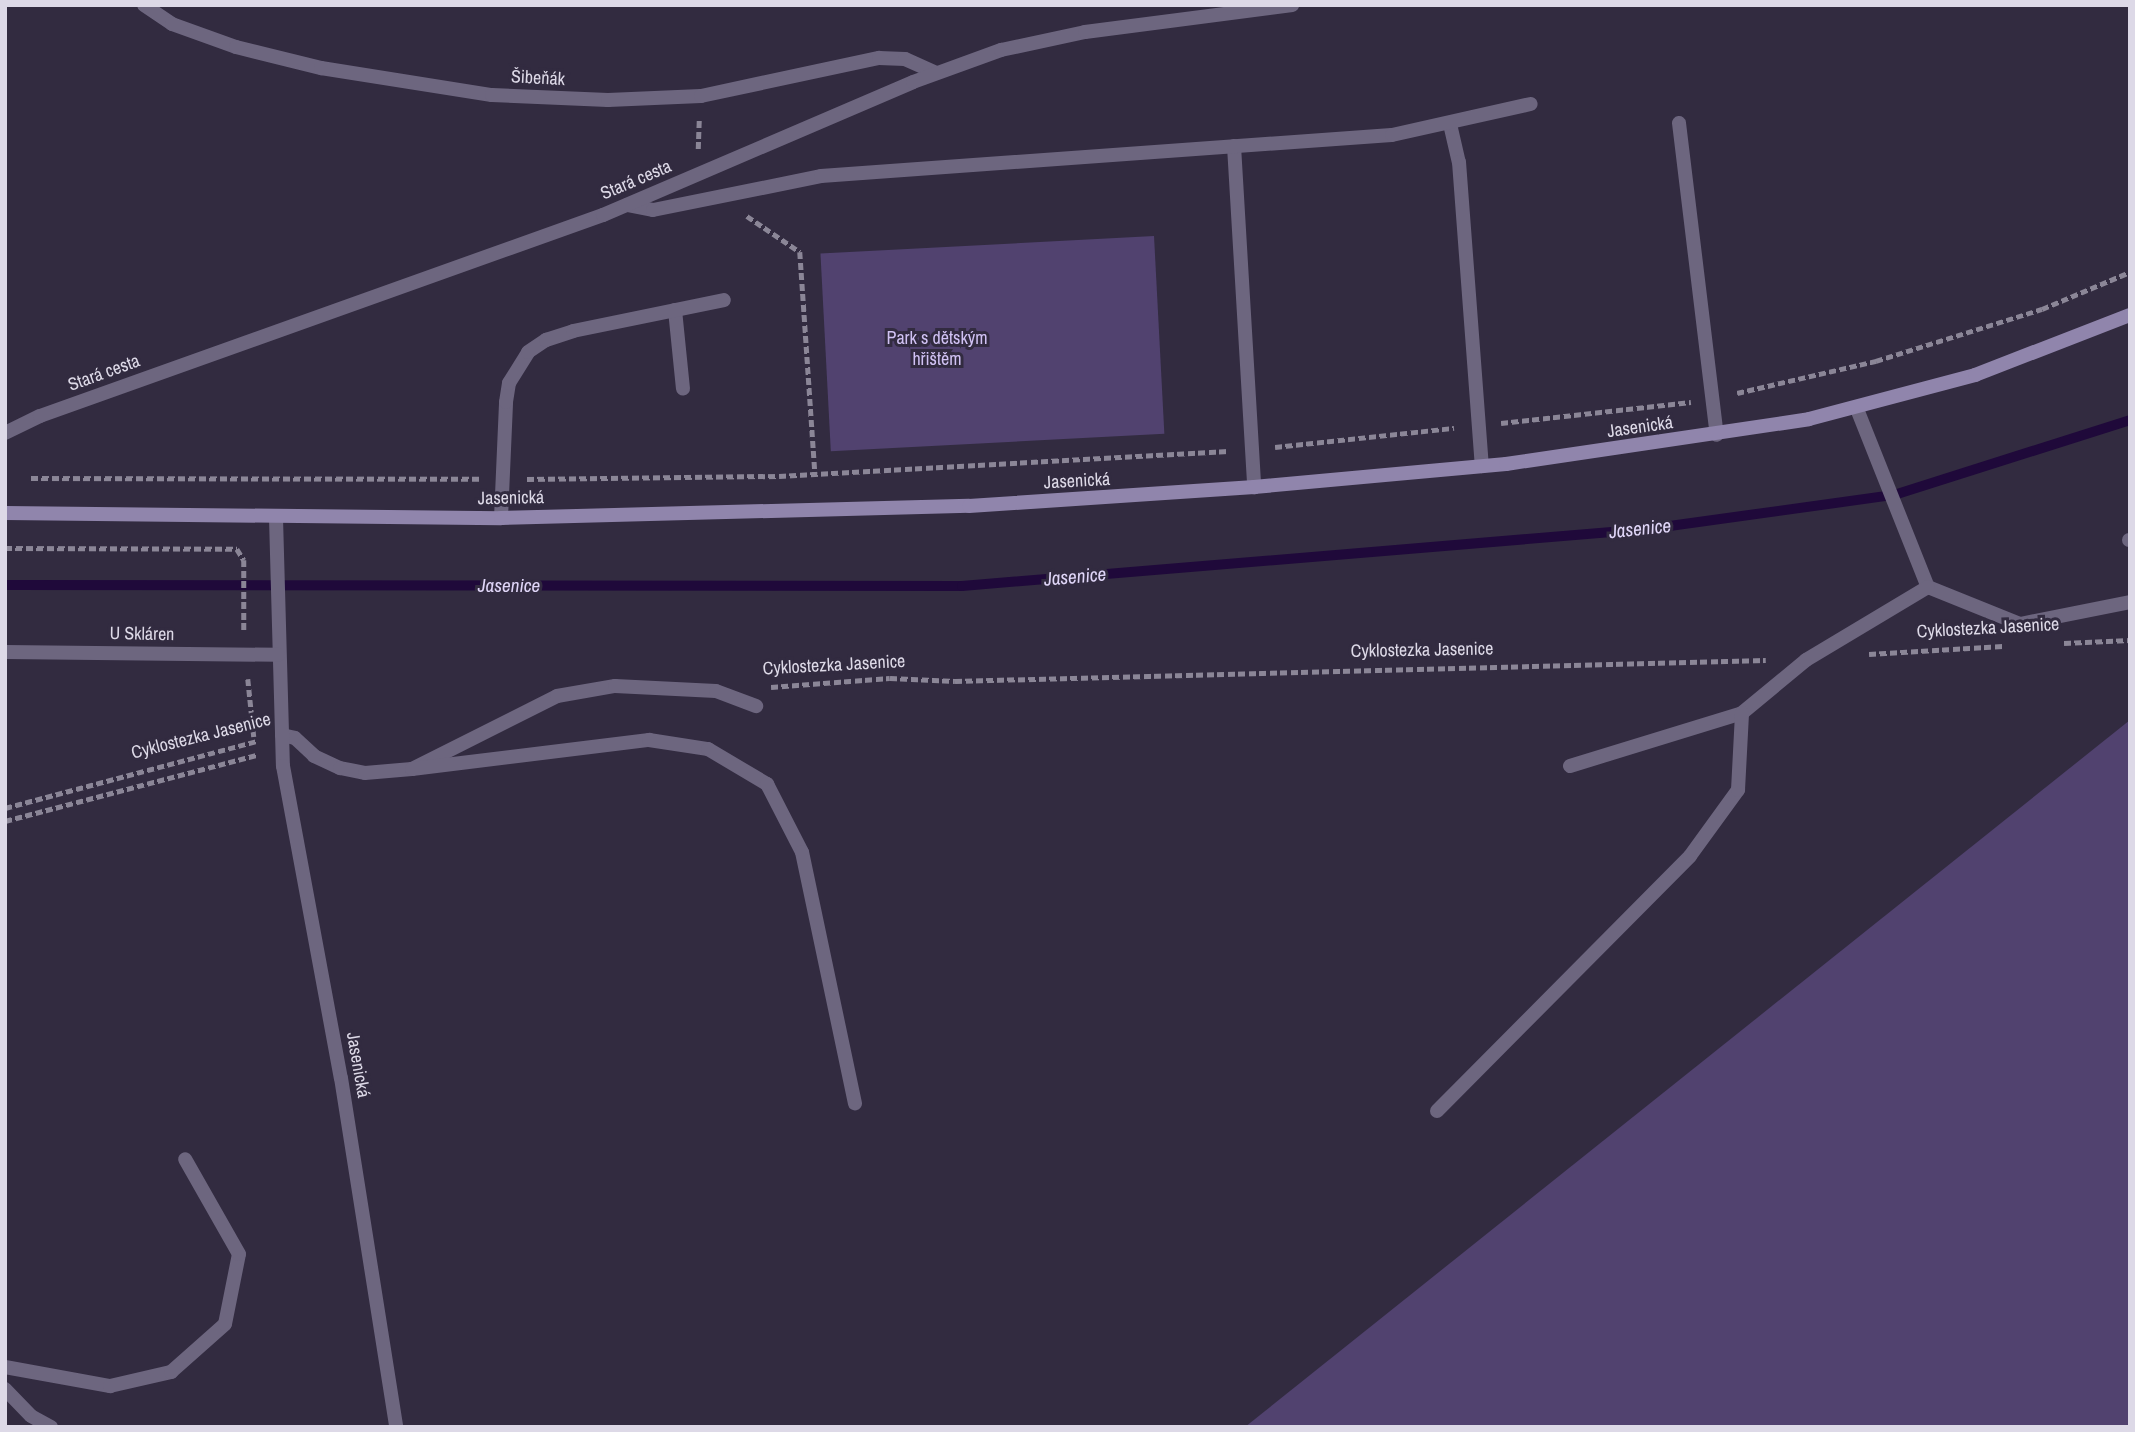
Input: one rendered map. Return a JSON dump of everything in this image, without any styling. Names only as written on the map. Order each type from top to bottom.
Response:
[{"type":"street","name":"Šibeňák","points":[[144,5],[172,24],[236,47],[321,68],[444,89],[555,99],[701,96],[879,58],[905,59],[936,74]]},
{"type":"street","name":"Stará cesta","points":[[5,433],[40,416],[627,205],[936,74],[1001,50],[1074,34],[1292,5]]},
{"type":"street","points":[[627,205],[653,210],[821,176],[1392,135],[1531,104]]},
{"type":"street","points":[[1679,123],[1717,435]]},
{"type":"street","points":[[1450,124],[1458,162],[1482,466]]},
{"type":"street","points":[[1234,146],[1254,488]]},
{"type":"street","points":[[500,518],[509,383],[528,352],[546,340],[573,331],[724,300]]},
{"type":"street","points":[[675,310],[683,389]]},
{"type":"street","name":"Jasenická","points":[[5,513],[500,518],[969,506],[1254,488],[1482,466],[1717,435],[1857,409],[2042,352],[2130,315]]},
{"type":"street","points":[[1857,409],[1928,587],[2020,624],[2130,602]]},
{"type":"street","name":"Jasenická","points":[[276,517],[283,766],[341,1077],[396,1427]]},
{"type":"street","points":[[1570,766],[1741,713],[1806,660],[1928,587]]},
{"type":"street","name":"U Skláren","points":[[5,652],[278,655]]},
{"type":"street","name":"Cyklostezka Jasenice","points":[[282,736],[295,738],[314,756],[340,768],[366,773],[412,769],[557,696],[615,686],[716,691],[756,706]]},
{"type":"street","points":[[1437,1111],[1690,856],[1738,790],[1741,713]]},
{"type":"street","points":[[412,769],[649,740],[708,748],[767,784],[802,852],[855,1102]]},
{"type":"street","points":[[5,1367],[110,1386],[171,1372],[225,1324],[239,1254],[185,1159]]},
{"type":"street","points":[[5,1390],[31,1416],[51,1427]]},
{"type":"path","points":[[697,154],[701,96]]},
{"type":"path","points":[[719,196],[800,252],[815,474]]},
{"type":"path","points":[[31,478],[502,479],[815,474],[1251,450],[1712,399],[1876,361],[2042,309],[2130,272]]},
{"type":"path","points":[[5,548],[226,545],[237,549],[244,560],[244,628]]},
{"type":"path","name":"Cyklostezka Jasenice","points":[[2059,644],[2130,640]]},
{"type":"path","name":"Cyklostezka Jasenice","points":[[1865,654],[2007,646]]},
{"type":"path","name":"Cyklostezka Jasenice","points":[[716,691],[890,678],[955,681],[1806,660]]},
{"type":"path","name":"Cyklostezka Jasenice","points":[[5,808],[282,736]]},
{"type":"path","points":[[5,821],[257,755]]},
{"type":"green space","name":"Park s dětským hřištěm","points":[[1154,236],[1164,434],[831,451],[820,253]]},
{"type":"green space","points":[[2130,720],[2130,1427],[1245,1427]]},
{"type":"waterway","name":"Jasenice","points":[[5,585],[962,586],[1648,529],[1894,495],[2130,420]]}]
